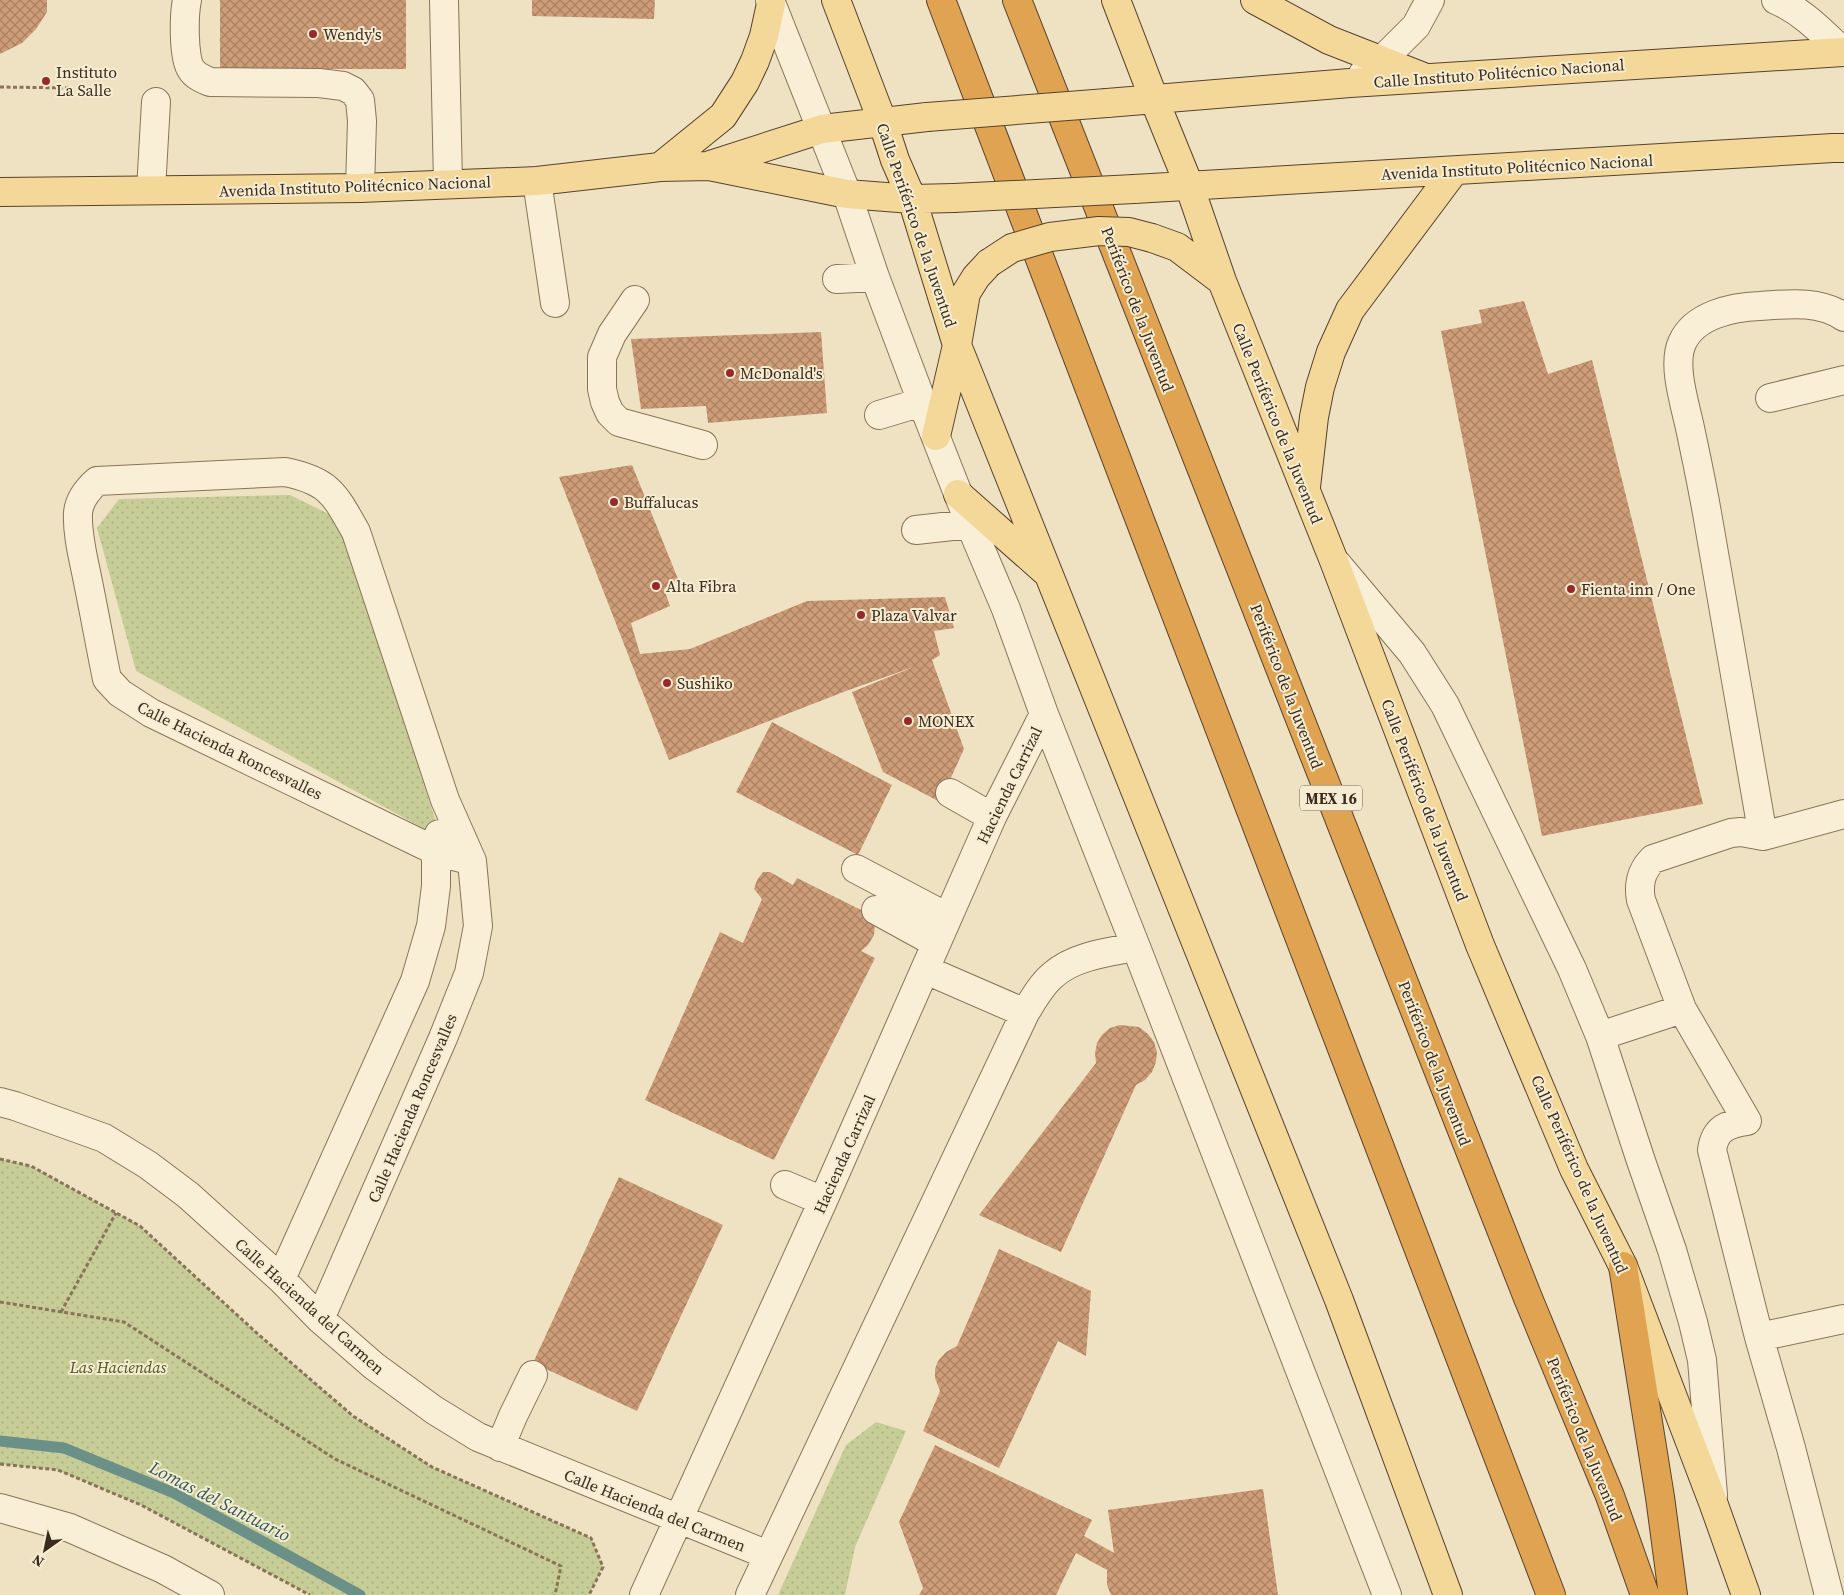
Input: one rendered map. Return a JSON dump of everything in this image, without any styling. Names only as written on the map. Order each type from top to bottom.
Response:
[{"type":"highway","points":[[940,0],[1486,1420],[1551,1595]]},
{"type":"highway","name":"Periférico de la Juventud","points":[[1017,0],[1524,1289],[1610,1496],[1645,1595]]},
{"type":"highway","points":[[1623,1266],[1660,1497],[1673,1595]]},
{"type":"main road","name":"Calle Periférico de la Juventud","points":[[836,0],[883,123],[895,160],[912,199],[957,345],[1339,1300],[1448,1595]]},
{"type":"main road","name":"Calle Periférico de la Juventud","points":[[1116,0],[1189,184],[1222,282],[1334,561],[1480,944],[1574,1169],[1623,1266],[1714,1505],[1746,1595]]},
{"type":"main road","points":[[1255,0],[1329,40],[1428,79]]},
{"type":"main road","points":[[660,167],[723,116],[745,82],[755,61],[764,36],[771,2]]},
{"type":"main road","name":"Calle Instituto Politécnico Nacional","points":[[1107,103],[1350,83],[1843,52]]},
{"type":"main road","name":"Avenida Instituto Politécnico Nacional","points":[[709,166],[822,129],[928,117],[1107,103]]},
{"type":"main road","name":"Avenida Instituto Politécnico Nacional","points":[[0,192],[360,188],[537,181],[660,167],[709,166],[847,194],[912,199],[954,198],[1844,148]]},
{"type":"main road","points":[[1305,491],[1314,417],[1320,388],[1331,352],[1350,310],[1454,171]]},
{"type":"main road","points":[[936,436],[957,345],[966,293],[976,277],[989,263],[1012,248],[1050,237],[1099,232],[1129,232],[1152,238],[1177,248],[1222,282]]},
{"type":"main road","points":[[958,494],[1049,575]]},
{"type":"street","points":[[187,0],[185,19],[187,60],[191,70],[200,78],[210,82],[319,83],[343,86],[352,91],[360,100],[362,121],[360,188]]},
{"type":"street","points":[[444,0],[448,184]]},
{"type":"street","points":[[1350,83],[1382,60],[1416,26],[1430,0]]},
{"type":"street","points":[[1776,0],[1791,6],[1822,31],[1843,52]]},
{"type":"street","points":[[771,2],[847,194],[922,402],[1006,609],[1044,714],[1387,1595]]},
{"type":"street","points":[[151,190],[156,102]]},
{"type":"street","points":[[537,181],[555,304]]},
{"type":"street","points":[[837,279],[875,276]]},
{"type":"street","points":[[635,300],[612,334],[602,357],[602,389],[610,413],[619,422],[703,445]]},
{"type":"street","points":[[1763,836],[1706,511],[1680,378],[1679,353],[1690,330],[1704,319],[1721,312],[1753,306],[1797,304],[1824,307],[1844,317]]},
{"type":"street","points":[[1770,398],[1844,380]]},
{"type":"street","points":[[879,415],[922,402]]},
{"type":"street","name":"Calle Hacienda Roncesvalles","points":[[320,1319],[443,1038],[469,973],[478,926],[472,861],[445,800],[356,532],[327,488],[315,481],[285,472],[97,481],[91,486],[85,494],[78,513],[80,541],[107,679],[120,694],[150,713],[436,851],[472,861]]},
{"type":"street","points":[[916,530],[970,524]]},
{"type":"street","points":[[1334,561],[1412,653],[1445,705],[1572,969],[1600,1036],[1640,1161],[1672,1250],[1693,1322],[1702,1360],[1714,1505]]},
{"type":"street","name":"Hacienda Carrizal","points":[[644,1595],[823,1201],[992,817],[1044,714]]},
{"type":"street","points":[[950,793],[992,817]]},
{"type":"street","name":"Calle Hacienda Roncesvalles","points":[[281,1279],[415,981],[431,926],[436,886],[436,851],[445,800]]},
{"type":"street","points":[[1829,1595],[1791,1448],[1759,1337],[1712,1150],[1713,1139],[1721,1130],[1729,1124],[1747,1120],[1682,1010],[1641,900],[1639,889],[1645,867],[1652,859],[1731,834],[1741,832],[1763,836],[1844,814]]},
{"type":"street","points":[[856,869],[947,917]]},
{"type":"street","points":[[876,910],[936,943]]},
{"type":"street","points":[[750,1595],[1025,1013],[1041,988],[1053,974],[1075,962],[1107,952],[1136,947]]},
{"type":"street","points":[[926,970],[1025,1013]]},
{"type":"street","points":[[1600,1036],[1682,1010]]},
{"type":"street","name":"Calle Hacienda del Carmen","points":[[0,1102],[104,1138],[148,1165],[188,1195],[281,1279],[320,1319],[374,1366],[434,1410],[478,1437],[768,1555]]},
{"type":"street","points":[[784,1185],[823,1201]]},
{"type":"street","points":[[1759,1337],[1844,1319]]},
{"type":"street","points":[[500,1447],[533,1376]]},
{"type":"street","points":[[0,1508],[70,1528],[163,1569],[210,1595]]},
{"type":"path","points":[[0,88],[71,88]]},
{"type":"path","points":[[0,1159],[31,1166],[140,1226],[259,1336],[353,1416],[432,1468],[592,1538],[603,1567],[589,1595]]},
{"type":"path","points":[[62,1312],[116,1213]]},
{"type":"path","points":[[0,1302],[124,1322],[335,1459],[561,1566],[555,1595]]},
{"type":"path","points":[[0,1464],[58,1470],[142,1504],[310,1595]]},
{"type":"green space","points":[[290,495],[339,519],[441,838],[136,671],[97,528],[119,499]]},
{"type":"green space","name":"Las Haciendas","points":[[0,1159],[31,1166],[140,1226],[259,1335],[353,1416],[432,1467],[591,1538],[603,1567],[589,1595],[310,1595],[141,1505],[58,1470],[0,1464]]},
{"type":"green space","points":[[876,1422],[906,1431],[855,1547],[845,1595],[778,1595],[846,1445]]},
{"type":"building","points":[[0,0],[47,0],[47,12],[36,29],[22,43],[0,54]]},
{"type":"building","name":"Wendy's","points":[[220,0],[406,0],[406,69],[220,69]]},
{"type":"building","points":[[532,0],[655,0],[654,19],[532,16]]},
{"type":"building","name":"Fienta inn / One","points":[[1524,301],[1548,374],[1592,360],[1703,804],[1542,836],[1441,331],[1482,323],[1479,310]]},
{"type":"building","name":"McDonald's","points":[[821,332],[827,413],[708,423],[706,406],[641,409],[631,339]]},
{"type":"building","name":"Plaza Valvar","points":[[632,465],[678,579],[664,589],[670,606],[631,623],[640,654],[690,649],[807,601],[945,597],[954,628],[934,631],[940,655],[932,660],[964,749],[940,802],[883,772],[852,692],[916,666],[846,691],[669,760],[559,477]]},
{"type":"building","points":[[772,722],[892,785],[858,855],[736,792]]},
{"type":"building","points":[[763,872],[770,872],[793,885],[797,878],[869,914],[875,924],[874,935],[868,945],[861,951],[875,958],[774,1160],[645,1100],[720,932],[743,943],[762,899],[754,889],[757,880]]},
{"type":"building","points":[[1120,1025],[1139,1027],[1148,1034],[1154,1042],[1157,1052],[1156,1062],[1152,1072],[1145,1080],[1136,1085],[1061,1252],[979,1215],[1096,1063],[1097,1043],[1102,1035],[1110,1028]]},
{"type":"building","points":[[619,1177],[723,1225],[637,1411],[533,1363]]},
{"type":"building","points":[[999,1249],[1091,1291],[1086,1356],[1058,1341],[999,1468],[923,1431],[940,1391],[935,1378],[935,1369],[938,1361],[946,1352],[957,1346]]},
{"type":"building","points":[[935,1445],[1092,1520],[1084,1536],[1114,1553],[1108,1510],[1263,1489],[1278,1595],[1111,1595],[1107,1585],[1107,1570],[1076,1553],[1056,1595],[919,1595],[923,1588],[899,1522]]},
{"type":"waterway","name":"Lomas del Santuario","points":[[0,1441],[64,1448],[174,1493],[360,1595]]},
{"type":"place","name":"Wendy's","points":[[313,34]]},
{"type":"place","name":"Instituto La Salle","points":[[46,81]]},
{"type":"place","name":"McDonald's","points":[[730,373]]},
{"type":"place","name":"Buffalucas","points":[[614,502]]},
{"type":"place","name":"Alta Fibra","points":[[656,586]]},
{"type":"place","name":"Fienta inn / One","points":[[1571,589]]},
{"type":"place","name":"Plaza Valvar","points":[[861,615]]},
{"type":"place","name":"Sushiko","points":[[667,683]]},
{"type":"place","name":"MONEX","points":[[908,721]]}]
